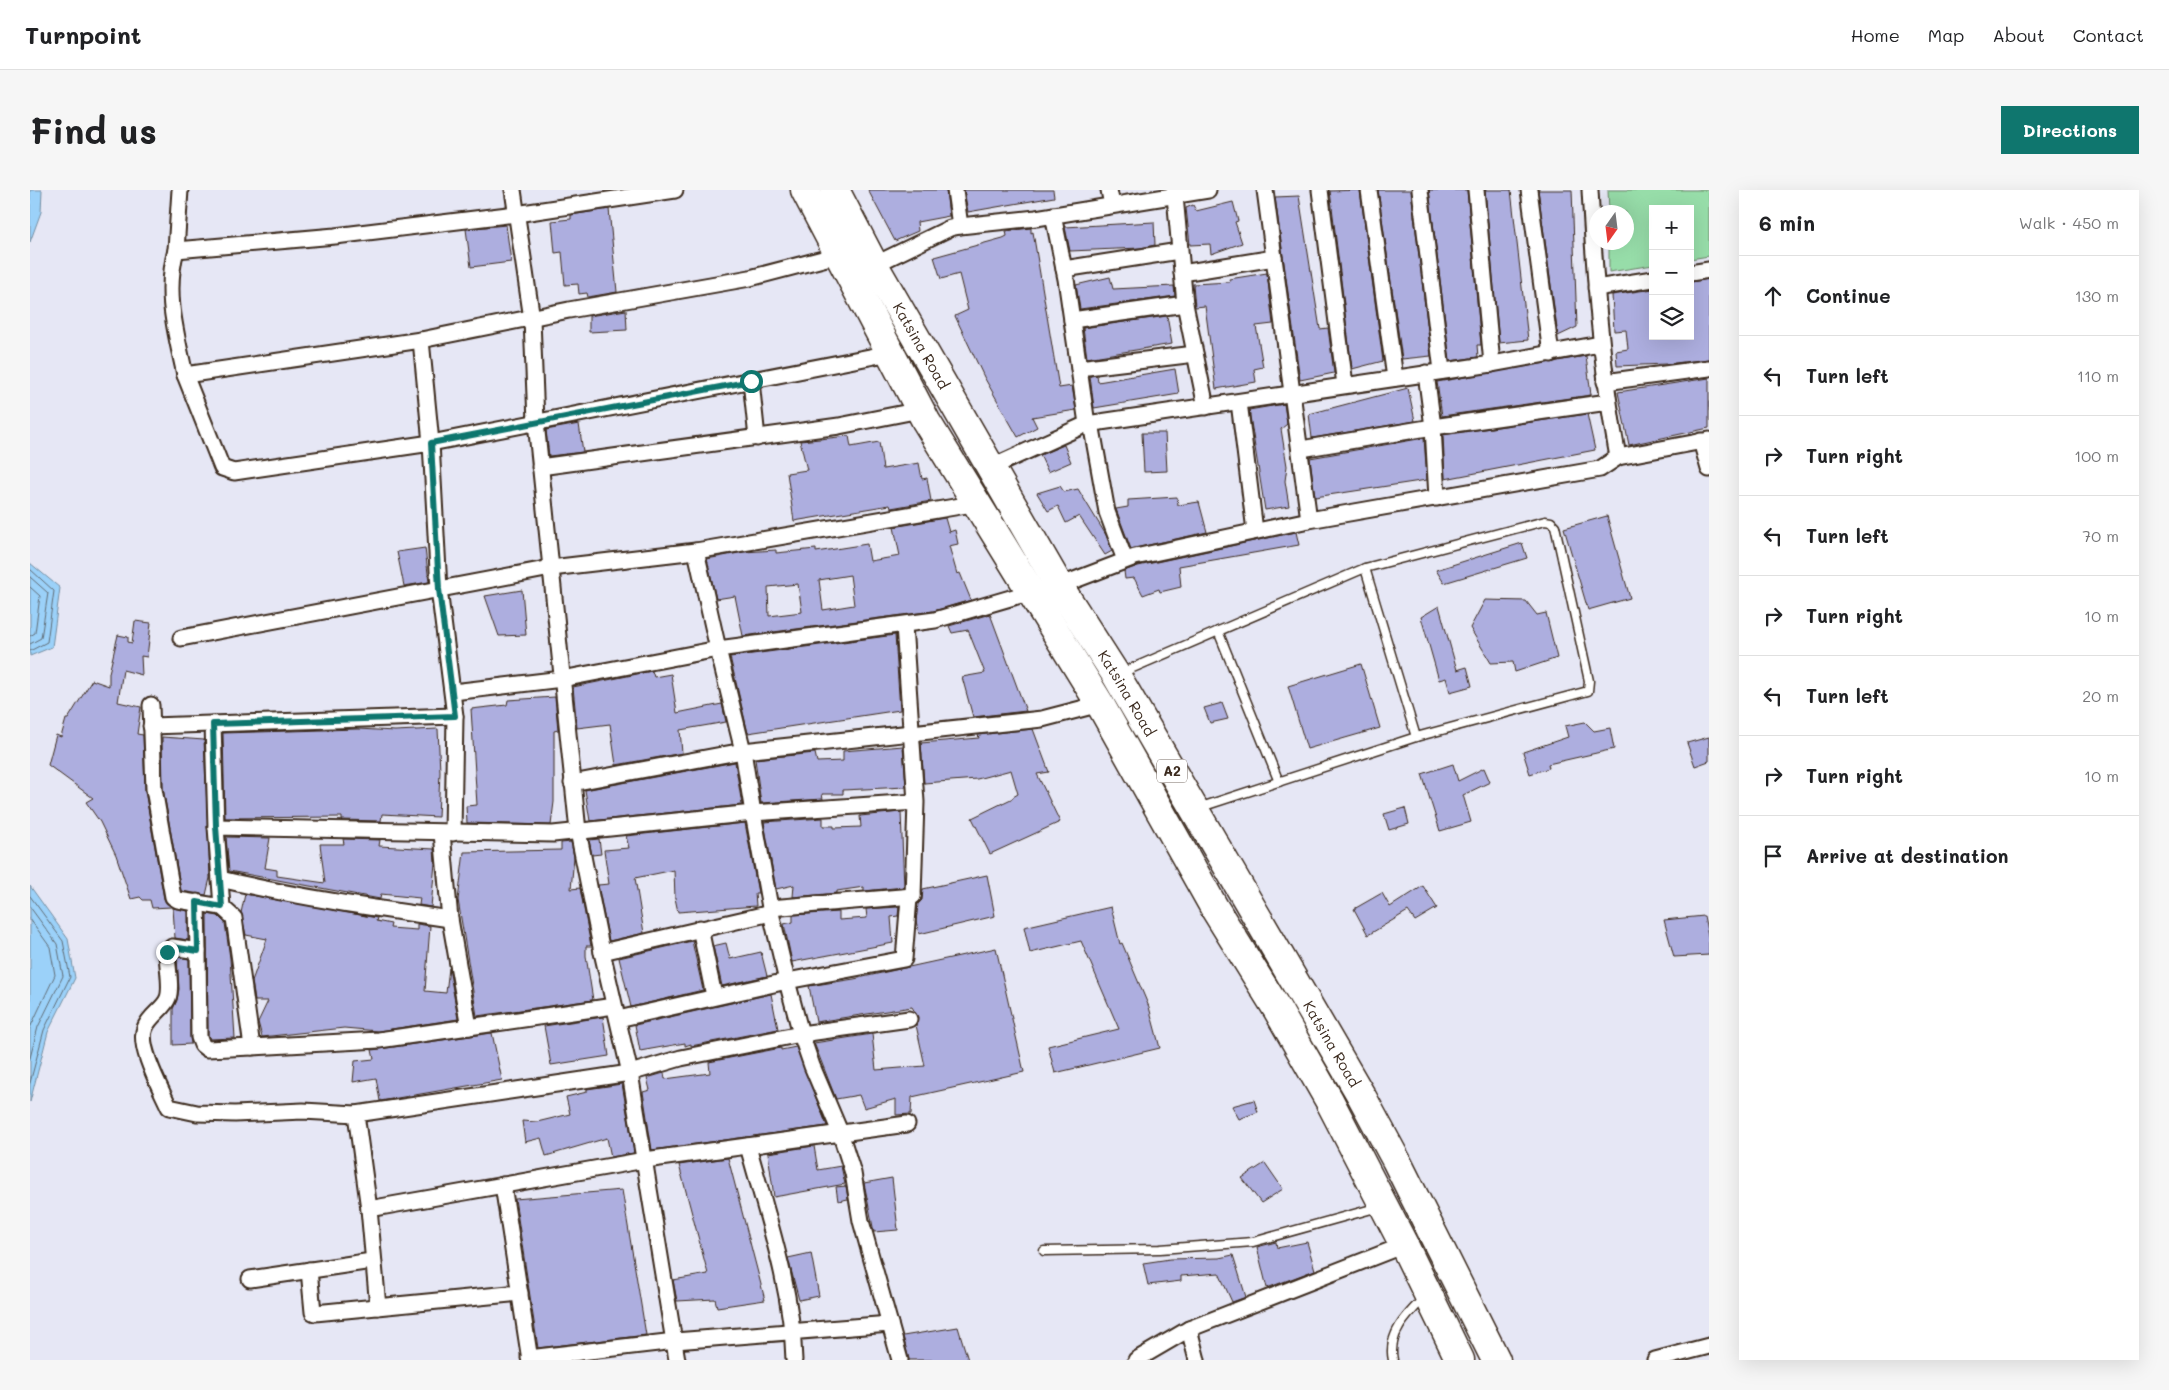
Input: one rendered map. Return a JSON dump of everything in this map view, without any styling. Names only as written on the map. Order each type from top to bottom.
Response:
[{"type":"highway","name":"Katsina Road","points":[[805,190],[920,410],[1100,704],[1215,909],[1282,1017],[1384,1206],[1460,1360]]},
{"type":"highway","name":"Katsina Road","points":[[835,190],[874,264],[1059,586],[1116,675],[1281,957],[1392,1152],[1496,1360]]},
{"type":"street","points":[[180,190],[176,250],[172,266],[171,307],[185,375],[222,468],[234,472],[431,443],[890,353]]},
{"type":"street","points":[[513,190],[532,319],[536,422],[540,467],[578,831],[602,952],[630,1073],[677,1360]]},
{"type":"street","points":[[176,250],[335,236],[516,214],[675,190]]},
{"type":"street","points":[[955,190],[960,226]]},
{"type":"street","points":[[1109,190],[1112,205]]},
{"type":"street","points":[[874,264],[950,228],[1053,215],[1208,190]]},
{"type":"street","points":[[1265,190],[1309,520]]},
{"type":"street","points":[[1320,190],[1345,385]]},
{"type":"street","points":[[1369,190],[1395,378]]},
{"type":"street","points":[[1420,190],[1442,371]]},
{"type":"street","points":[[1476,190],[1492,364]]},
{"type":"street","points":[[1529,190],[1551,354]]},
{"type":"street","points":[[1590,190],[1600,344],[1618,457]]},
{"type":"street","points":[[1175,196],[1185,304],[1206,407]]},
{"type":"street","points":[[1053,215],[1064,269],[1078,368],[1107,512],[1125,560]]},
{"type":"street","points":[[1064,269],[1179,251]]},
{"type":"street","points":[[185,375],[421,340],[569,310],[750,278],[838,255]]},
{"type":"street","points":[[1182,273],[1274,258]]},
{"type":"street","points":[[1694,272],[1709,270]]},
{"type":"street","points":[[1596,288],[1649,280]]},
{"type":"street","points":[[1072,320],[1185,304]]},
{"type":"street","points":[[421,340],[431,443],[439,589],[455,716],[448,833],[450,919],[469,1027]]},
{"type":"street","points":[[992,468],[1089,423],[1492,364],[1600,344]]},
{"type":"street","points":[[1078,368],[1195,354]]},
{"type":"street","points":[[1605,382],[1709,368]]},
{"type":"street","points":[[1426,373],[1433,427],[1437,498]]},
{"type":"street","points":[[751,381],[757,438]]},
{"type":"street","points":[[1239,402],[1255,531]]},
{"type":"street","points":[[1301,449],[1433,427],[1608,402]]},
{"type":"street","points":[[540,467],[839,426],[920,410]]},
{"type":"street","points":[[1059,586],[1125,560],[1309,520],[1600,469],[1618,457],[1705,441],[1709,469]]},
{"type":"street","points":[[181,638],[551,568],[696,551],[978,503]]},
{"type":"street","points":[[696,551],[743,751],[770,911],[787,981],[801,1034],[812,1066],[840,1132],[853,1173],[861,1221],[900,1360]]},
{"type":"street","points":[[453,692],[562,679],[718,649],[935,620],[1032,592]]},
{"type":"street","points":[[904,625],[916,802],[913,896]]},
{"type":"street","points":[[572,783],[743,751],[1042,718],[1100,704]]},
{"type":"street","points":[[151,705],[154,789],[173,897],[178,900],[222,907],[234,918],[252,1047]]},
{"type":"street","points":[[151,726],[455,716]]},
{"type":"street","points":[[213,724],[216,826],[222,907]]},
{"type":"street","points":[[216,826],[552,834],[753,813],[916,802]]},
{"type":"street","points":[[220,879],[270,891],[342,904],[450,919]]},
{"type":"street","points":[[197,902],[199,1037],[202,1045],[207,1048],[379,1040],[469,1027],[616,1013],[904,959],[908,898],[913,896]]},
{"type":"street","points":[[602,952],[770,911],[913,896]]},
{"type":"street","points":[[700,928],[714,996]]},
{"type":"street","points":[[198,951],[172,947],[167,952],[170,992],[168,1000],[145,1027],[142,1038],[169,1107],[197,1113],[235,1114],[303,1110],[356,1114],[630,1073],[681,1058],[801,1034],[909,1019]]},
{"type":"street","points":[[356,1114],[369,1209],[372,1261],[378,1307]]},
{"type":"street","points":[[369,1209],[645,1160],[907,1124]]},
{"type":"street","points":[[748,1146],[779,1260],[793,1332],[794,1360]]},
{"type":"street","points":[[503,1185],[529,1359],[675,1341],[890,1324]]},
{"type":"street","points":[[1136,1360],[1189,1329],[1404,1245]]},
{"type":"street","points":[[250,1279],[372,1261]]},
{"type":"street","points":[[309,1270],[314,1313],[520,1294]]},
{"type":"street","points":[[1189,1329],[1198,1360]]},
{"type":"street","points":[[1655,1360],[1709,1346]]},
{"type":"lane","points":[[1116,675],[1365,568],[1545,521],[1551,522],[1555,526],[1589,681],[1588,691],[1416,736],[1194,809]]},
{"type":"lane","points":[[1365,568],[1416,736]]},
{"type":"lane","points":[[1218,631],[1279,782]]},
{"type":"lane","points":[[1044,1250],[1160,1249],[1253,1242],[1384,1206]]},
{"type":"lane","points":[[1393,1360],[1394,1339],[1401,1322],[1428,1293]]},
{"type":"green space","points":[[1608,190],[1709,190],[1709,256],[1694,258],[1694,205],[1649,205],[1649,266],[1609,272],[1609,250],[1634,250],[1634,205],[1609,205]]},
{"type":"water","points":[[30,190],[42,190],[41,212],[30,242]]},
{"type":"water","points":[[30,563],[60,588],[52,647],[30,656]]},
{"type":"water","points":[[30,886],[68,939],[75,978],[48,1032],[30,1102]]},
{"type":"building","points":[[868,190],[946,190],[949,216],[917,222],[918,231],[895,241]]},
{"type":"building","points":[[964,190],[1053,190],[1054,197],[968,212]]},
{"type":"building","points":[[1360,190],[1383,361],[1352,369],[1330,191]]},
{"type":"building","points":[[1378,190],[1411,190],[1431,356],[1402,359]]},
{"type":"building","points":[[1429,190],[1467,190],[1481,345],[1477,345],[1478,357],[1450,361]]},
{"type":"building","points":[[1485,190],[1511,190],[1528,340],[1499,343]]},
{"type":"building","points":[[1538,190],[1572,190],[1577,327],[1558,336]]},
{"type":"building","points":[[1299,196],[1320,329],[1328,328],[1334,373],[1300,380],[1275,197]]},
{"type":"building","points":[[1233,202],[1238,221],[1235,222],[1242,243],[1211,254],[1210,244],[1190,245],[1186,208],[1193,205],[1196,211]]},
{"type":"building","points":[[609,209],[617,292],[588,297],[587,293],[579,294],[578,284],[565,285],[562,252],[555,253],[552,221],[571,219],[571,215]]},
{"type":"building","points":[[1154,222],[1155,245],[1140,248],[1070,251],[1065,227]]},
{"type":"building","points":[[506,225],[511,262],[471,267],[466,229]]},
{"type":"building","points":[[1031,228],[1059,388],[1072,386],[1076,410],[1032,417],[1037,427],[1018,437],[984,377],[955,316],[968,310],[959,274],[941,279],[934,257],[1003,238],[1007,236],[1006,231]]},
{"type":"building","points":[[1267,273],[1273,324],[1256,326],[1263,367],[1254,369],[1256,382],[1216,389],[1205,306],[1195,307],[1193,284],[1230,282],[1229,279]]},
{"type":"building","points":[[1110,277],[1113,289],[1174,286],[1175,296],[1080,309],[1076,285]]},
{"type":"building","points":[[1709,279],[1709,359],[1666,364],[1617,366],[1616,351],[1628,349],[1626,330],[1614,331],[1612,295],[1649,290],[1649,340],[1694,340],[1694,281]]},
{"type":"building","points":[[626,310],[627,330],[589,332],[589,316]]},
{"type":"building","points":[[1167,316],[1172,344],[1087,358],[1083,328]]},
{"type":"building","points":[[1586,356],[1591,395],[1442,416],[1437,382]]},
{"type":"building","points":[[1175,369],[1179,394],[1094,408],[1090,376],[1097,375],[1098,382]]},
{"type":"building","points":[[1709,378],[1709,428],[1629,445],[1618,392]]},
{"type":"building","points":[[1408,388],[1415,421],[1312,438],[1309,414]]},
{"type":"building","points":[[1284,404],[1287,424],[1281,429],[1287,466],[1285,481],[1289,506],[1265,510],[1249,410]]},
{"type":"building","points":[[1587,414],[1595,450],[1445,479],[1443,435]]},
{"type":"building","points":[[579,424],[583,452],[549,456],[546,430]]},
{"type":"building","points":[[1142,433],[1165,433],[1167,471],[1144,472]]},
{"type":"building","points":[[849,436],[851,447],[879,442],[883,469],[919,463],[922,479],[927,478],[931,501],[891,508],[890,505],[794,521],[787,473],[807,470],[800,441]]},
{"type":"building","points":[[1424,438],[1427,480],[1315,497],[1310,458]]},
{"type":"building","points":[[1064,445],[1071,462],[1048,472],[1040,455]]},
{"type":"building","points":[[1060,486],[1064,492],[1078,489],[1106,535],[1112,551],[1105,555],[1079,516],[1066,523],[1058,506],[1048,511],[1037,493]]},
{"type":"building","points":[[1177,497],[1178,505],[1199,502],[1207,532],[1131,549],[1116,509],[1128,507],[1128,500]]},
{"type":"building","points":[[1607,516],[1630,598],[1588,610],[1564,528]]},
{"type":"building","points":[[945,518],[949,532],[955,530],[958,544],[949,546],[957,574],[960,573],[971,600],[933,611],[743,636],[735,596],[716,599],[707,559],[744,552],[776,550],[776,553],[816,549],[816,552],[867,544],[870,561],[900,556],[894,527]],"holes":[[[850,575],[854,605],[823,610],[819,580]],[[798,584],[802,612],[769,616],[768,587]]]},
{"type":"building","points":[[1296,532],[1299,545],[1179,566],[1181,587],[1160,592],[1159,589],[1143,595],[1134,578],[1125,579],[1124,571],[1138,566]]},
{"type":"building","points":[[1522,543],[1527,558],[1444,583],[1436,570]]},
{"type":"building","points":[[425,548],[429,582],[404,586],[397,552]]},
{"type":"building","points":[[522,590],[526,635],[499,636],[485,596]]},
{"type":"building","points":[[1485,600],[1526,601],[1537,615],[1546,613],[1557,658],[1515,672],[1513,662],[1491,663],[1470,628]]},
{"type":"building","points":[[1439,606],[1457,670],[1467,667],[1472,686],[1450,692],[1446,678],[1439,680],[1421,617]]},
{"type":"building","points":[[990,614],[1026,711],[973,717],[962,677],[985,673],[968,630],[952,633],[949,626]]},
{"type":"building","points":[[135,621],[151,623],[147,657],[141,656],[142,675],[123,670],[118,702],[141,707],[137,734],[143,735],[145,791],[164,899],[171,907],[152,908],[150,900],[143,900],[140,897],[131,899],[116,855],[100,822],[86,802],[93,798],[48,765],[56,735],[61,737],[66,719],[68,719],[92,680],[109,686],[109,673],[118,635],[128,637],[128,642],[132,643]]},
{"type":"building","points":[[895,635],[900,710],[748,733],[730,657]]},
{"type":"building","points":[[1361,664],[1380,728],[1307,749],[1288,686]]},
{"type":"building","points":[[652,671],[654,677],[671,674],[677,713],[722,704],[726,722],[680,730],[682,753],[616,765],[610,724],[577,728],[573,687]]},
{"type":"building","points":[[555,697],[558,730],[554,731],[554,802],[551,825],[467,823],[466,806],[477,805],[471,709],[507,705],[508,700]]},
{"type":"building","points":[[1222,703],[1228,719],[1210,723],[1204,708]]},
{"type":"building","points":[[1585,722],[1594,731],[1610,728],[1614,749],[1548,764],[1549,768],[1530,774],[1523,752],[1568,737],[1565,726]]},
{"type":"building","points":[[358,729],[395,731],[438,729],[440,772],[438,817],[382,814],[381,821],[342,820],[342,817],[225,818],[223,733]]},
{"type":"building","points":[[1033,729],[1049,772],[1037,774],[1060,822],[990,854],[972,818],[1018,794],[1011,770],[977,779],[924,783],[921,743],[979,738],[978,735]]},
{"type":"building","points":[[162,737],[204,740],[210,878],[206,895],[181,891],[163,788]]},
{"type":"building","points":[[1709,737],[1709,761],[1695,766],[1687,743]]},
{"type":"building","points":[[903,746],[906,787],[843,790],[843,794],[822,794],[823,799],[761,803],[755,759],[815,753],[817,762],[843,761],[843,751]]},
{"type":"building","points":[[735,762],[742,805],[590,821],[585,790]]},
{"type":"building","points":[[1453,764],[1458,781],[1484,768],[1490,782],[1463,795],[1471,822],[1440,831],[1422,774]]},
{"type":"building","points":[[1405,808],[1409,824],[1389,830],[1384,814]]},
{"type":"building","points":[[901,812],[904,887],[864,891],[864,887],[837,891],[837,893],[793,897],[794,885],[776,889],[764,822],[823,818],[823,826],[834,826],[834,828],[861,827],[860,816]]},
{"type":"building","points":[[745,823],[758,893],[755,893],[756,906],[678,912],[675,898],[674,870],[635,878],[644,933],[609,941],[598,885],[609,884],[604,850],[629,848],[626,836]]},
{"type":"building","points":[[226,837],[270,838],[265,868],[277,870],[277,876],[325,883],[320,844],[344,844],[343,839],[380,840],[379,846],[434,849],[435,863],[431,907],[419,905],[420,898],[381,894],[380,899],[229,871]]},
{"type":"building","points":[[599,839],[601,854],[592,855],[589,840]]},
{"type":"building","points":[[571,842],[574,857],[571,889],[580,888],[591,946],[586,946],[586,956],[593,1000],[477,1016],[458,900],[464,852],[561,850],[561,843]]},
{"type":"building","points":[[987,875],[995,916],[919,934],[916,921],[918,904],[922,900],[923,889]]},
{"type":"building","points":[[1423,886],[1437,908],[1415,921],[1408,911],[1368,935],[1354,909],[1382,893],[1390,907]]},
{"type":"building","points":[[245,894],[377,918],[376,921],[391,924],[390,928],[417,930],[417,924],[430,926],[425,991],[446,993],[449,968],[458,1019],[378,1031],[344,1028],[262,1037],[258,1022],[268,1001],[255,1001],[252,981],[267,939],[246,935],[241,913]]},
{"type":"building","points":[[899,907],[898,916],[891,917],[893,943],[792,962],[784,924],[793,922],[793,915],[839,912],[839,920],[867,918],[866,909]]},
{"type":"building","points":[[1111,907],[1120,944],[1122,943],[1149,1007],[1160,1048],[1055,1073],[1048,1046],[1119,1029],[1081,941],[1030,953],[1024,927]]},
{"type":"building","points":[[173,908],[188,911],[188,940],[175,938]]},
{"type":"building","points":[[207,914],[218,916],[225,923],[230,958],[235,1038],[210,1039],[208,1035]]},
{"type":"building","points":[[1704,916],[1709,940],[1709,955],[1674,957],[1664,920]]},
{"type":"building","points":[[692,941],[703,990],[631,1007],[619,958]]},
{"type":"building","points":[[726,943],[730,959],[761,952],[767,976],[722,986],[713,946]]},
{"type":"building","points":[[996,948],[1024,1072],[912,1097],[911,1114],[896,1115],[896,1099],[864,1108],[859,1095],[836,1099],[814,1043],[872,1034],[876,1070],[925,1066],[916,1025],[918,1017],[912,1007],[816,1022],[809,986],[854,979]]},
{"type":"building","points":[[177,957],[189,959],[191,1044],[173,1045],[173,1009],[179,989]]},
{"type":"building","points":[[771,994],[778,1029],[691,1046],[691,1044],[685,1046],[685,1043],[640,1051],[635,1025]]},
{"type":"building","points":[[603,1017],[609,1056],[551,1065],[544,1026]]},
{"type":"building","points":[[492,1033],[502,1080],[380,1101],[376,1078],[353,1082],[355,1061],[374,1059],[372,1050]]},
{"type":"building","points":[[796,1047],[827,1126],[652,1150],[643,1092],[650,1090],[647,1078],[664,1073],[665,1079],[710,1073],[709,1062],[781,1048],[781,1050]]},
{"type":"building","points":[[622,1084],[634,1153],[611,1157],[607,1138],[546,1156],[541,1138],[525,1142],[522,1121],[537,1122],[570,1114],[566,1097],[587,1092],[587,1089]]},
{"type":"building","points":[[1254,1100],[1258,1112],[1239,1119],[1232,1106]]},
{"type":"building","points":[[814,1146],[818,1170],[841,1166],[845,1184],[774,1197],[768,1153]]},
{"type":"building","points":[[728,1158],[765,1300],[717,1307],[715,1299],[677,1301],[673,1280],[708,1274],[679,1165]]},
{"type":"building","points":[[1265,1163],[1283,1189],[1261,1203],[1242,1178]]},
{"type":"building","points":[[892,1178],[898,1230],[874,1232],[864,1183]]},
{"type":"building","points":[[846,1186],[848,1199],[838,1201],[836,1187]]},
{"type":"building","points":[[622,1190],[646,1335],[538,1348],[515,1199]]},
{"type":"building","points":[[1276,1242],[1277,1248],[1307,1242],[1315,1270],[1267,1288],[1257,1247]]},
{"type":"building","points":[[811,1253],[819,1296],[799,1300],[788,1258]]},
{"type":"building","points":[[1233,1255],[1246,1297],[1232,1302],[1219,1273],[1181,1276],[1181,1281],[1148,1285],[1143,1263],[1170,1259],[1219,1258]]},
{"type":"building","points":[[958,1327],[968,1360],[909,1360],[903,1336]]},
{"type":"route","points":[[167,952],[172,947],[198,951],[197,902],[222,907],[216,826],[213,724],[455,716],[439,589],[431,443],[751,381]]}]
